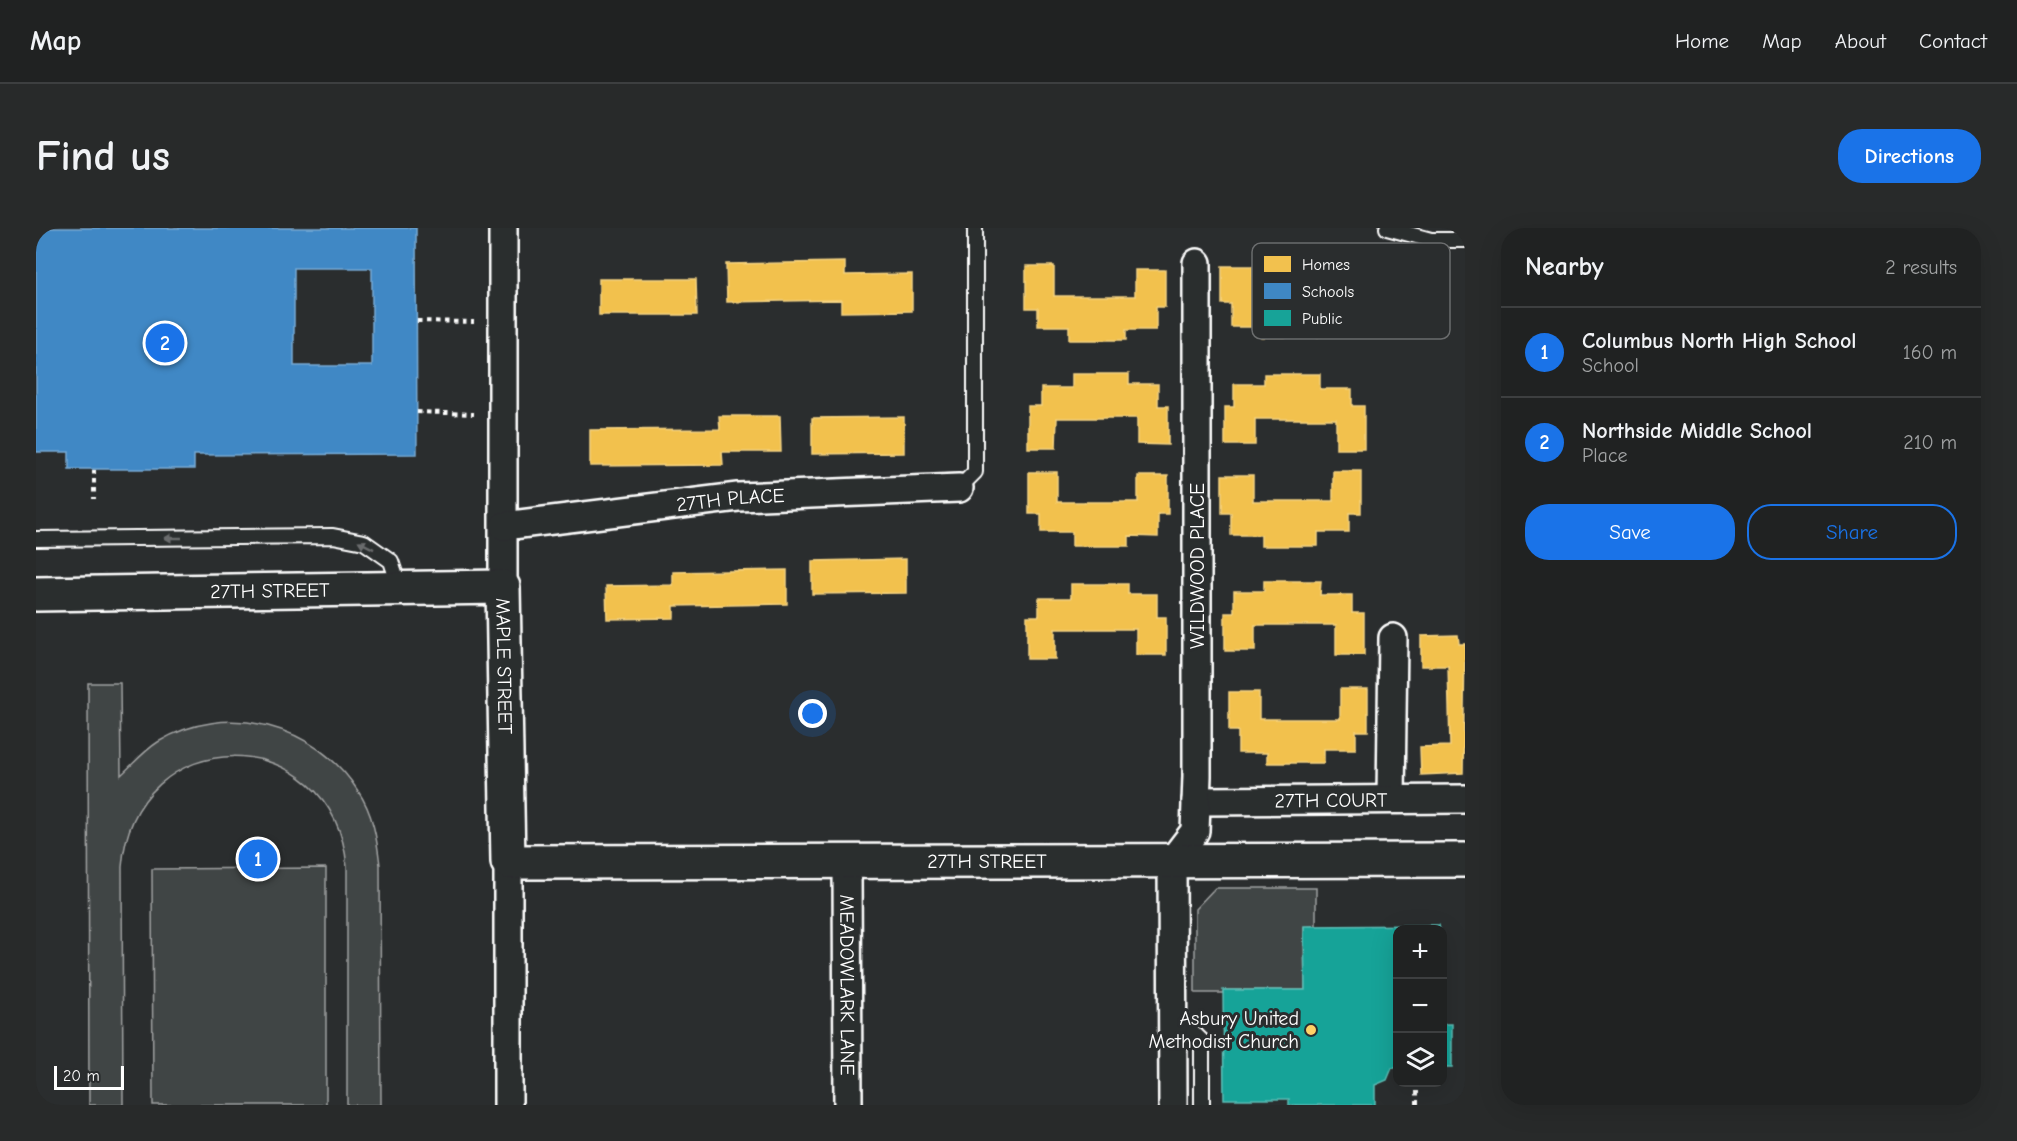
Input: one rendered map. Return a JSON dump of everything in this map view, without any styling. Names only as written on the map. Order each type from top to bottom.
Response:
[{"type":"street","name":"MAPLE STREET","points":[[503,228],[503,587],[508,1105]]},
{"type":"street","name":"WILDWOOD PLACE","points":[[1172,861],[1195,831],[1197,263]]},
{"type":"street","name":"27TH PLACE","points":[[504,526],[738,496],[959,488]]},
{"type":"street","name":"27TH STREET","points":[[36,594],[503,587]]},
{"type":"street","points":[[1391,798],[1393,638]]},
{"type":"street","name":"27TH COURT","points":[[1196,801],[1465,799]]},
{"type":"street","name":"27TH STREET","points":[[507,862],[1465,860]]},
{"type":"street","points":[[1172,861],[1173,1105]]},
{"type":"street","name":"MEADOWLARK LANE","points":[[847,863],[848,1105]]},
{"type":"lane","points":[[959,488],[975,472],[975,228]]},
{"type":"lane","points":[[1387,228],[1431,240],[1465,240]]},
{"type":"lane","points":[[36,539],[333,536],[364,542],[391,561],[400,588]]},
{"type":"lane","points":[[1172,1012],[1202,1041],[1202,1105]]},
{"type":"path","points":[[417,321],[474,322]]},
{"type":"path","points":[[417,412],[474,414]]},
{"type":"path","points":[[94,470],[94,498]]},
{"type":"path","points":[[1417,1087],[1417,1105]]},
{"type":"shaded area","points":[[88,683],[120,683],[121,775],[158,742],[184,729],[212,723],[240,722],[268,726],[295,735],[319,750],[340,768],[358,791],[371,817],[380,865],[381,1105],[347,1105],[347,867],[334,818],[308,784],[273,763],[234,756],[195,763],[160,784],[134,819],[122,867],[123,1105],[89,1105]]},
{"type":"shaded area","points":[[326,868],[326,1105],[153,1105],[152,869]]},
{"type":"shaded area","points":[[1215,888],[1316,888],[1316,926],[1304,927],[1305,990],[1224,990],[1223,993],[1195,993],[1195,909]]},
{"type":"building: Homes","points":[[845,262],[845,275],[912,274],[912,311],[841,312],[841,300],[727,302],[726,264]]},
{"type":"building: Homes","points":[[1026,266],[1054,266],[1054,296],[1135,296],[1135,270],[1165,270],[1165,307],[1156,307],[1156,330],[1126,330],[1126,340],[1069,340],[1069,326],[1038,326],[1038,308],[1026,308]]},
{"type":"building: Homes","points":[[1222,266],[1252,266],[1252,327],[1231,327],[1231,304],[1222,304]]},
{"type":"building: Homes","points":[[599,279],[696,279],[697,315],[599,315]]},
{"type":"building: Homes","points":[[1072,374],[1129,374],[1129,384],[1158,384],[1158,406],[1168,406],[1168,445],[1137,444],[1137,418],[1057,418],[1056,448],[1028,448],[1028,406],[1041,406],[1041,388],[1072,388]]},
{"type":"building: Homes","points":[[1264,374],[1320,374],[1320,389],[1352,389],[1352,406],[1364,406],[1364,449],[1336,449],[1336,419],[1255,419],[1255,445],[1225,445],[1225,407],[1234,407],[1234,384],[1264,384]]},
{"type":"building: Homes","points":[[719,416],[780,416],[781,452],[722,452],[723,465],[590,466],[590,430],[720,429]]},
{"type":"building: Homes","points":[[904,417],[904,453],[812,454],[812,418]]},
{"type":"building: Homes","points":[[1333,471],[1361,471],[1361,513],[1349,513],[1349,532],[1318,532],[1318,546],[1261,546],[1261,535],[1231,535],[1231,513],[1222,513],[1222,475],[1253,475],[1253,501],[1333,501]]},
{"type":"building: Homes","points":[[1029,472],[1057,472],[1057,502],[1138,502],[1138,476],[1168,476],[1168,514],[1158,514],[1158,537],[1129,536],[1129,546],[1072,546],[1072,532],[1041,532],[1041,514],[1029,514]]},
{"type":"building: Homes","points":[[906,559],[906,593],[812,594],[812,561]]},
{"type":"building: Homes","points":[[787,570],[787,604],[674,606],[674,618],[607,619],[606,586],[673,585],[673,572]]},
{"type":"building: Homes","points":[[1264,581],[1321,581],[1320,595],[1352,595],[1352,613],[1364,613],[1364,655],[1336,655],[1336,625],[1255,625],[1255,651],[1225,651],[1225,613],[1234,613],[1234,591],[1264,591]]},
{"type":"building: Homes","points":[[1071,584],[1128,584],[1128,594],[1157,594],[1157,617],[1166,617],[1166,655],[1136,655],[1136,629],[1055,629],[1055,659],[1027,659],[1027,616],[1039,616],[1039,598],[1071,598]]},
{"type":"building: Homes","points":[[1458,635],[1459,644],[1465,644],[1463,773],[1421,775],[1420,747],[1450,746],[1448,666],[1421,666],[1421,636]]},
{"type":"building: Homes","points":[[1340,689],[1368,689],[1368,731],[1356,731],[1356,749],[1324,749],[1324,763],[1267,763],[1267,753],[1238,753],[1238,731],[1229,731],[1229,692],[1259,692],[1259,719],[1340,719]]},
{"type":"building: Schools","points":[[36,228],[416,228],[417,454],[194,455],[194,469],[69,469],[69,452],[36,452]],"holes":[[[294,268],[372,268],[372,366],[294,366]]]},
{"type":"building: Public","name":"Asbury United Methodist Church","points":[[1393,925],[1393,1068],[1387,1080],[1375,1085],[1375,1105],[1289,1105],[1289,1099],[1224,1099],[1223,990],[1305,990],[1304,926]]},
{"type":"building: Public","points":[[1447,1024],[1452,1024],[1452,1067],[1447,1067]]},
{"type":"place","name":"Northside Middle School","points":[[165,343]]},
{"type":"place","name":"Columbus North High School","points":[[258,859]]},
{"type":"place","name":"Asbury United Methodist Church","points":[[1311,1030]]}]
